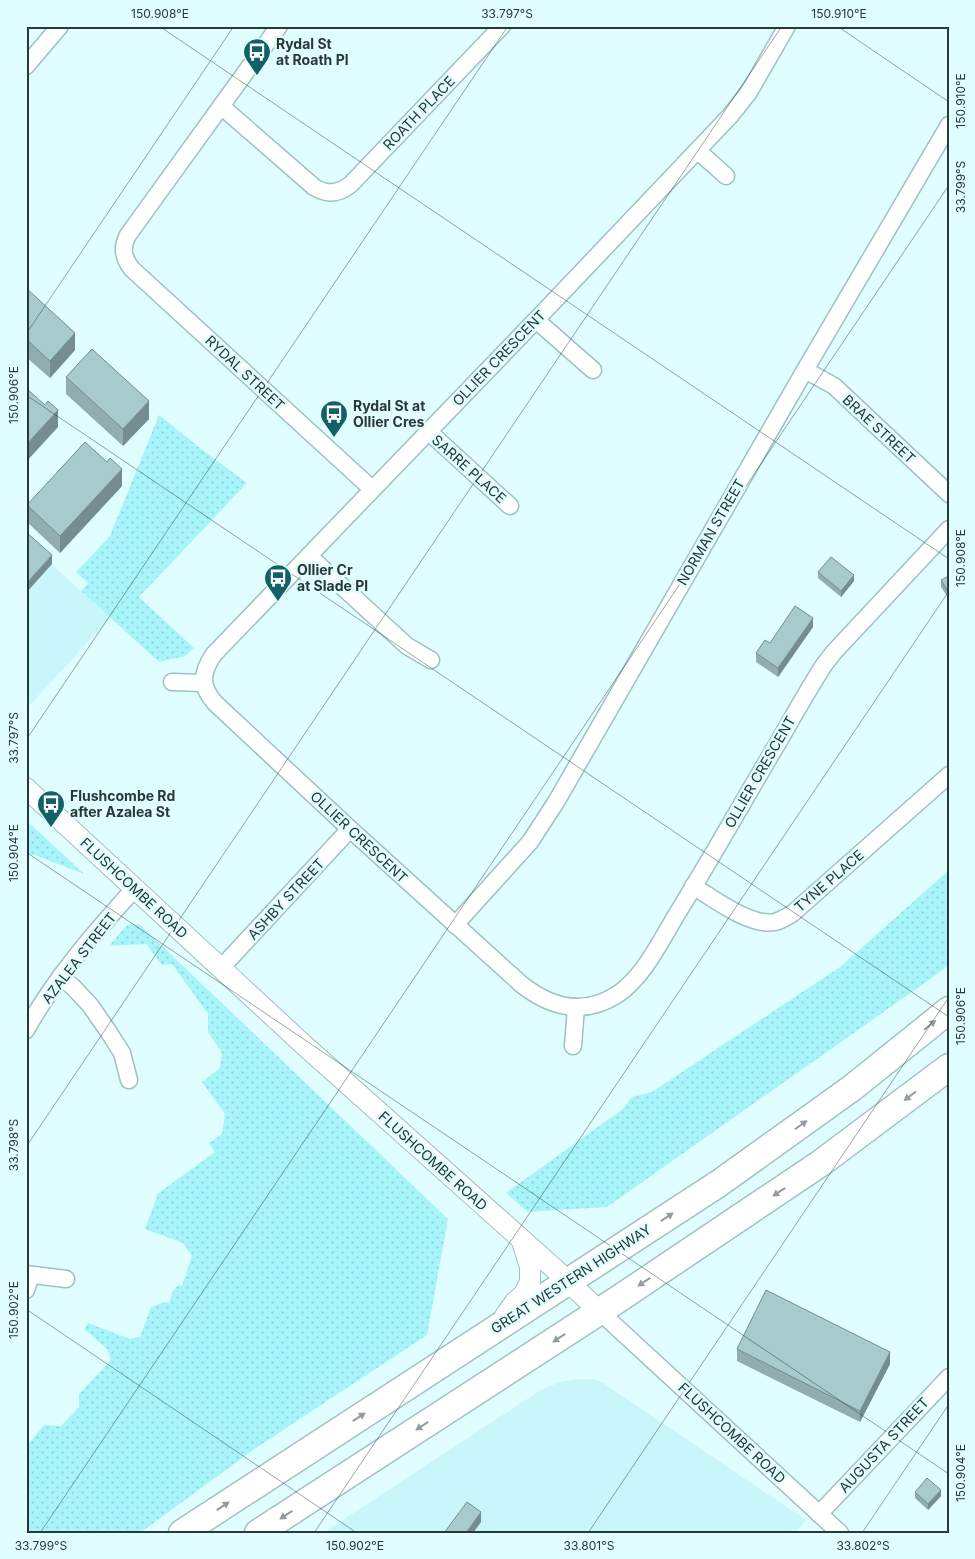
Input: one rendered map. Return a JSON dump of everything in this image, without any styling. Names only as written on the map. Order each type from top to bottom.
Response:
[{"type":"highway","name":"GREAT WESTERN HIGHWAY","points":[[182,1533],[497,1326],[718,1184],[852,1088],[949,1010]]},
{"type":"highway","points":[[258,1533],[599,1311],[821,1163],[949,1067]]},
{"type":"street","points":[[26,66],[60,26]]},
{"type":"street","name":"RYDAL STREET","points":[[279,26],[128,235],[124,246],[119,252],[132,269],[372,490]]},
{"type":"street","name":"ROATH PLACE","points":[[221,106],[314,187],[332,199],[351,184],[502,26]]},
{"type":"street","name":"OLLIER CRESCENT","points":[[787,26],[749,92],[738,107],[698,151],[214,654],[205,670],[204,683],[208,694],[215,704],[528,990],[554,1003],[576,1007],[596,1005],[617,994],[634,980],[646,964],[824,664],[949,529]]},
{"type":"street","name":"NORMAN STREET","points":[[455,925],[530,842],[551,810],[805,370],[947,132]]},
{"type":"street","points":[[698,151],[726,176]]},
{"type":"street","points":[[536,320],[593,370]]},
{"type":"street","name":"BRAE STREET","points":[[805,370],[834,386],[949,494]]},
{"type":"street","name":"SARRE PLACE","points":[[428,431],[510,506]]},
{"type":"street","points":[[308,556],[407,646],[431,660]]},
{"type":"street","points":[[172,682],[204,683]]},
{"type":"street","name":"TYNE PLACE","points":[[693,886],[752,920],[769,923],[784,919],[949,775]]},
{"type":"street","name":"FLUSHCOMBE ROAD","points":[[26,788],[386,1119],[646,1353],[840,1533]]},
{"type":"street","name":"ASHBY STREET","points":[[222,968],[350,829]]},
{"type":"street","name":"AZALEA STREET","points":[[27,1027],[60,978],[135,888]]},
{"type":"street","points":[[60,978],[72,986],[90,1005],[108,1031],[122,1053],[129,1080]]},
{"type":"street","points":[[573,1046],[576,1007]]},
{"type":"street","points":[[497,1326],[515,1302],[524,1294],[530,1282],[530,1267],[521,1239]]},
{"type":"street","points":[[28,1280],[66,1279]]},
{"type":"street","name":"AUGUSTA STREET","points":[[820,1514],[949,1377]]},
{"type":"shaded area","points":[[159,415],[247,483],[139,597],[194,648],[185,656],[159,662],[81,591],[88,583],[76,572],[110,536]]},
{"type":"shaded area","points":[[26,541],[110,618],[26,709]]},
{"type":"shaded area","points":[[26,820],[84,874],[35,855],[26,854]]},
{"type":"shaded area","points":[[949,870],[949,965],[926,982],[607,1207],[528,1212],[506,1193],[623,1109],[632,1097],[652,1092],[840,967]]},
{"type":"shaded area","points":[[139,924],[448,1219],[427,1335],[253,1450],[140,1533],[26,1533],[26,1447],[44,1425],[61,1426],[79,1407],[79,1394],[111,1360],[107,1349],[84,1329],[88,1323],[130,1339],[140,1337],[151,1307],[165,1302],[169,1303],[173,1291],[178,1285],[182,1286],[192,1256],[183,1243],[145,1229],[157,1197],[156,1195],[215,1152],[209,1143],[222,1134],[225,1114],[202,1082],[220,1068],[222,1053],[208,1032],[208,1014],[172,964],[162,965],[146,944],[109,946],[127,925]]},
{"type":"shaded area","points":[[594,1379],[606,1385],[806,1520],[794,1533],[323,1533],[541,1390],[560,1382]]},
{"type":"building","points":[[26,288],[75,333],[50,361],[26,339]]},
{"type":"building","points":[[92,349],[149,401],[123,429],[66,377]]},
{"type":"building","points":[[26,388],[45,405],[48,401],[58,410],[26,445]]},
{"type":"building","points":[[85,442],[107,462],[110,458],[122,469],[60,536],[27,505]]},
{"type":"building","points":[[26,532],[52,555],[26,584]]},
{"type":"building","points":[[831,557],[854,575],[841,591],[818,572]]},
{"type":"building","points":[[949,576],[949,593],[941,580]]},
{"type":"building","points":[[795,606],[813,618],[778,668],[756,653],[765,640],[770,643]]},
{"type":"building","points":[[766,1290],[890,1352],[860,1411],[737,1349]]},
{"type":"building","points":[[927,1478],[941,1490],[928,1504],[915,1492]]},
{"type":"building","points":[[467,1502],[481,1512],[466,1533],[444,1533]]},
{"type":"place","name":"Rydal St at Roath Pl","points":[[257,76]]},
{"type":"place","name":"Rydal St at Ollier Cres","points":[[334,438]]},
{"type":"place","name":"Ollier Cr at Slade Pl","points":[[278,602]]},
{"type":"place","name":"Flushcombe Rd after Azalea St","points":[[51,828]]}]
